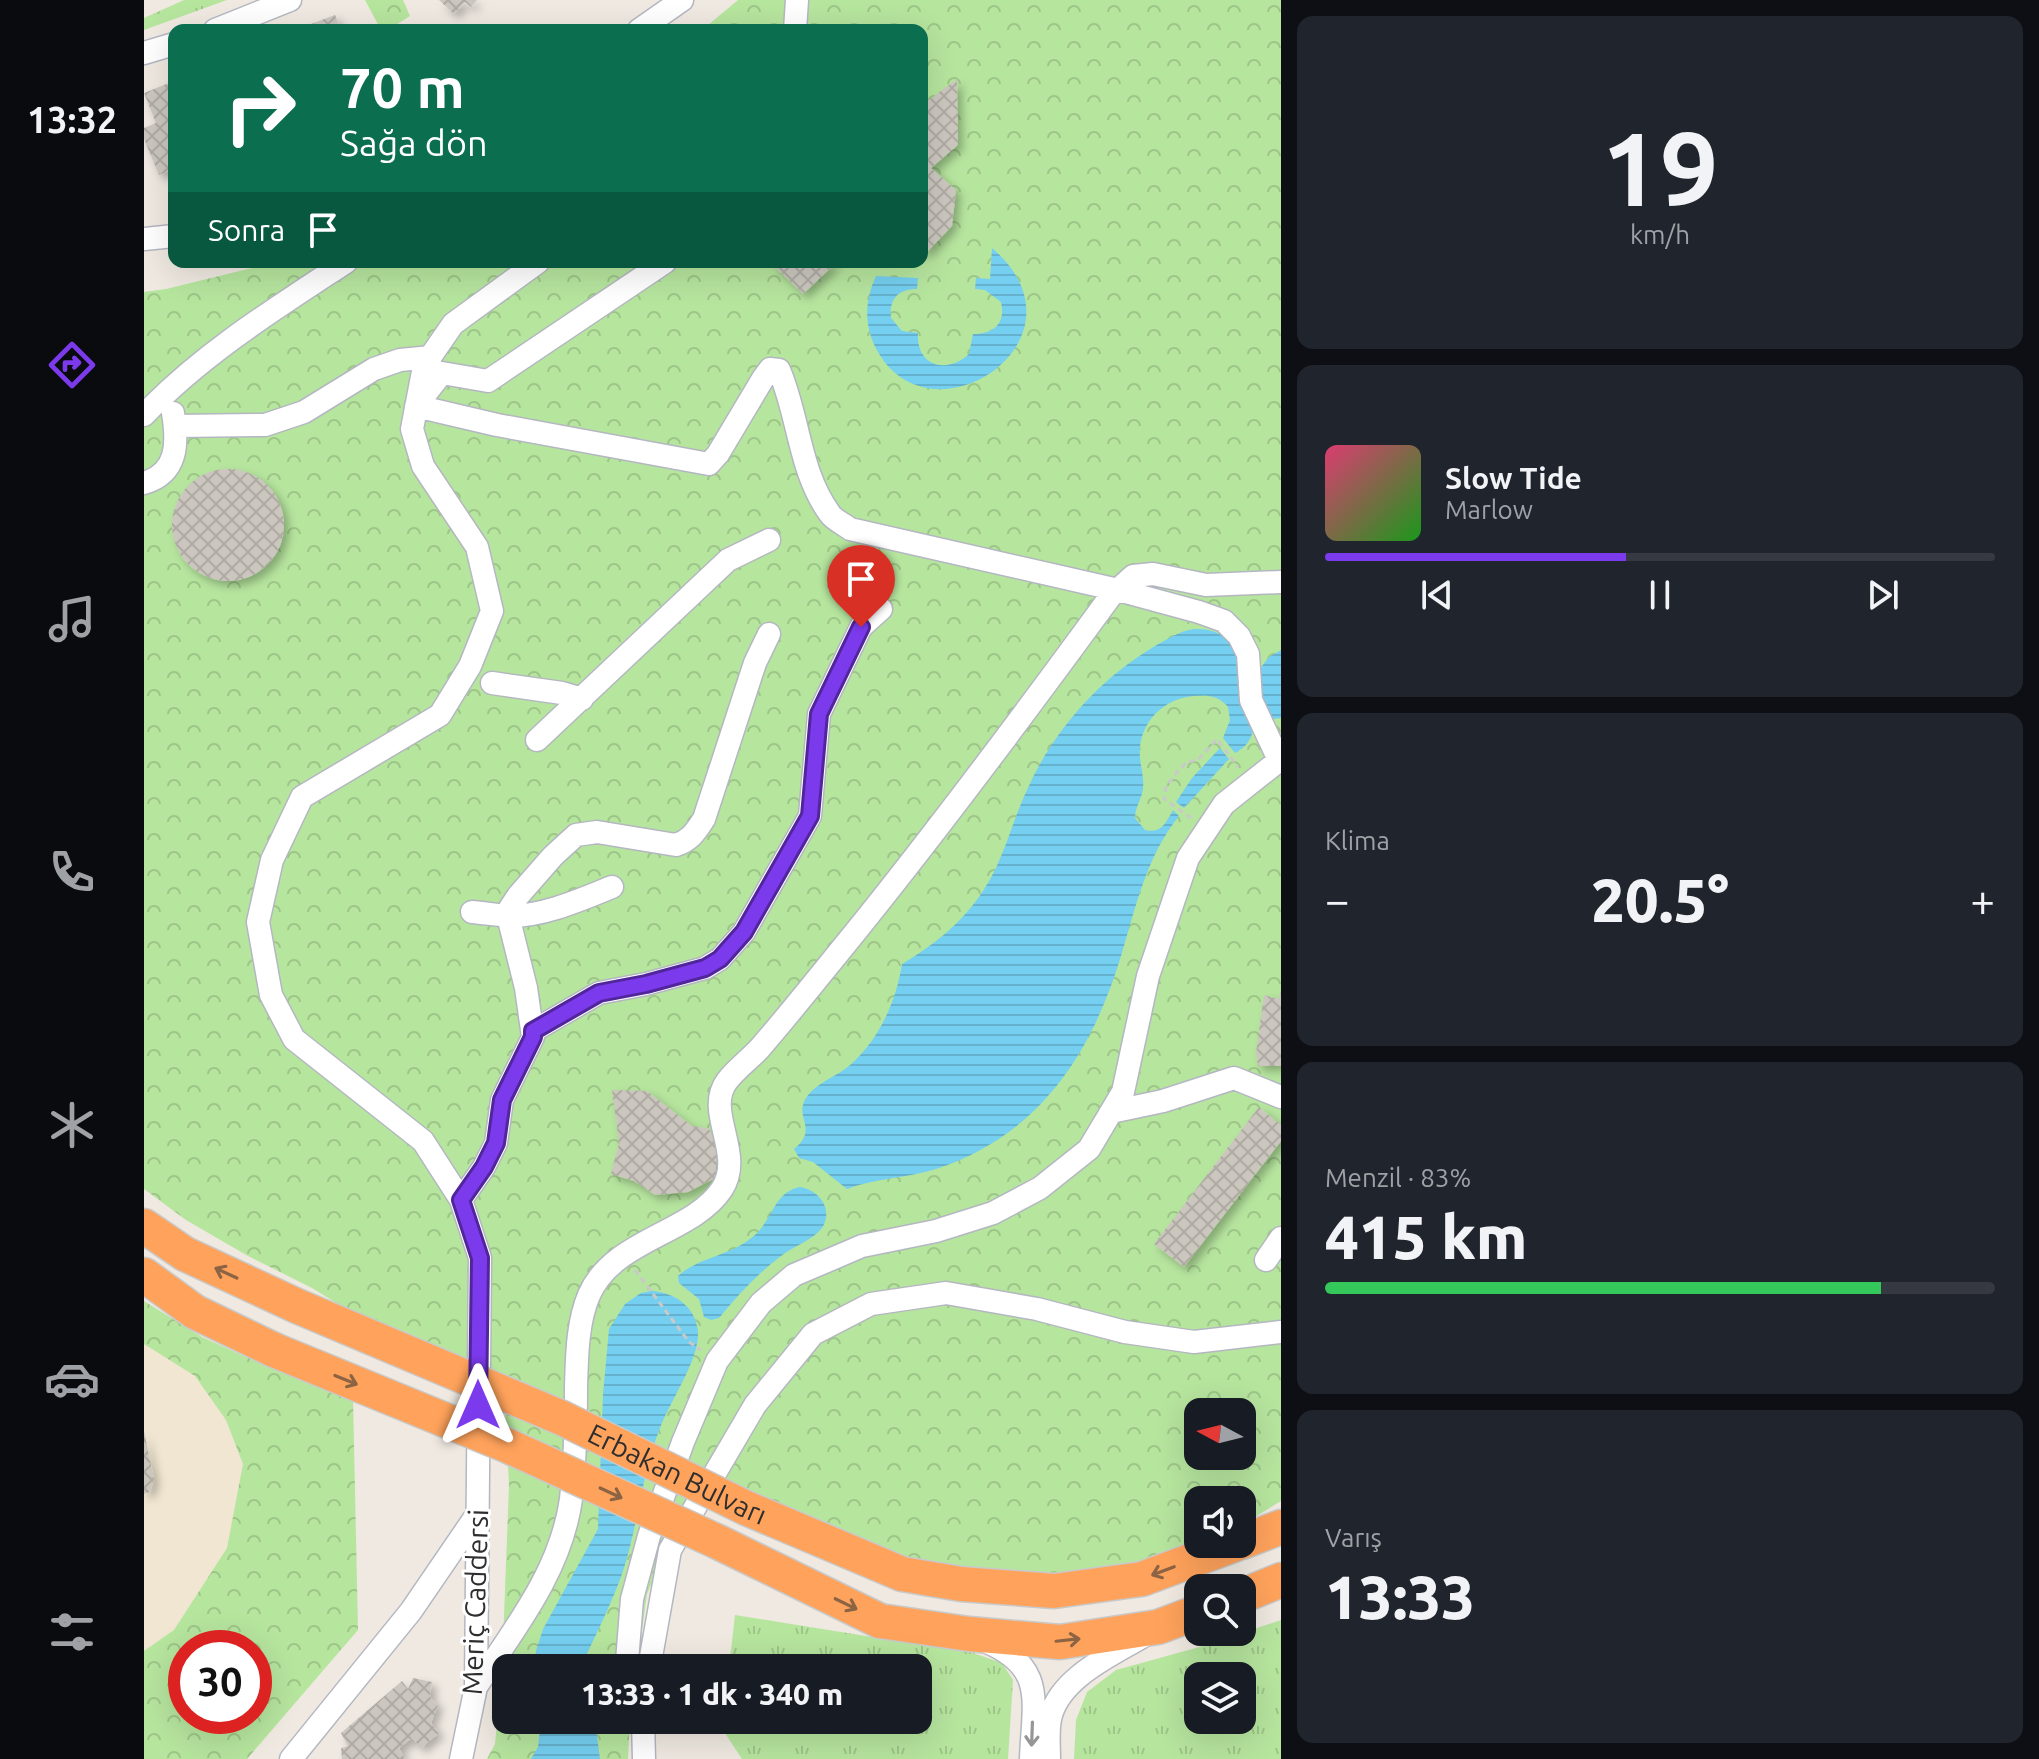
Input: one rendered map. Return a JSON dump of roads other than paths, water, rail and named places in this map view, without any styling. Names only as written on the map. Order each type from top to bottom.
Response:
[{"type":"highway","name":"Erbakan Bulvarı","points":[[144,1226],[185,1254],[297,1306],[562,1418],[746,1508],[902,1574],[961,1584],[1054,1591],[1142,1579],[1198,1558]]},
{"type":"highway","name":"Erbakan Bulvarı","points":[[144,1275],[195,1312],[274,1350],[506,1445],[716,1541],[880,1621],[969,1634],[1060,1642],[1158,1627],[1184,1617]]},
{"type":"highway","points":[[1256,1537],[1281,1527]]},
{"type":"highway","points":[[1256,1590],[1281,1580]]},
{"type":"street","points":[[230,24],[290,0]]},
{"type":"street","points":[[648,24],[682,0]]},
{"type":"street","points":[[795,24],[797,0]]},
{"type":"street","points":[[144,53],[168,46]]},
{"type":"street","points":[[144,239],[168,237]]},
{"type":"street","points":[[144,415],[169,390],[257,321],[337,268]]},
{"type":"street","name":"Meriç Caddersi","points":[[461,1759],[476,1687],[480,1258],[461,1200],[423,1141],[294,1039],[271,995],[258,922],[272,860],[302,797],[440,715],[470,666],[492,611],[477,547],[423,466],[412,429],[424,366],[453,324],[530,268]]},
{"type":"street","points":[[628,1654],[632,1599],[649,1536],[717,1361],[761,1303],[794,1275],[862,1246],[936,1231],[993,1213],[1040,1188],[1089,1149],[1123,1092],[1148,976],[1188,858],[1224,804],[1280,759],[1251,700],[1248,654],[1239,636],[1224,621],[1118,590],[850,529],[831,516],[807,467],[787,389],[779,370],[770,369],[764,377],[709,464],[497,425],[416,406],[442,373],[488,381],[656,268]]},
{"type":"street","points":[[175,426],[265,425],[304,412],[374,369],[400,360],[431,357]]},
{"type":"street","points":[[144,483],[155,480],[168,469],[177,448],[169,390]]},
{"type":"street","points":[[537,740],[728,560],[769,540]]},
{"type":"street","points":[[476,1687],[545,1581],[560,1543],[571,1501],[577,1346],[589,1295],[604,1272],[625,1255],[704,1208],[721,1190],[730,1173],[731,1159],[722,1121],[720,1093],[728,1079],[760,1048],[853,935],[993,758],[1110,597],[1133,576],[1153,574],[1206,585],[1281,582]]},
{"type":"street","points":[[533,1031],[599,993],[705,968],[720,959],[744,932],[810,816],[819,714],[861,627],[881,609]]},
{"type":"street","points":[[461,1200],[496,1143],[502,1100],[533,1037],[509,916],[518,896],[576,835],[597,832],[676,845],[694,835],[704,819],[755,663],[769,634]]},
{"type":"street","points":[[492,683],[562,693],[582,699]]},
{"type":"street","points":[[472,912],[509,916],[526,914],[575,903],[612,887]]},
{"type":"street","points":[[1111,1112],[1163,1101],[1234,1078],[1281,1097]]},
{"type":"street","points":[[1266,1260],[1281,1238]]},
{"type":"street","points":[[651,1654],[670,1550],[755,1405],[813,1334],[871,1304],[946,1293],[1037,1309],[1125,1332],[1194,1342],[1281,1332]]},
{"type":"street","points":[[291,1759],[411,1611],[478,1513]]},
{"type":"street","points":[[1049,1759],[1050,1716],[1058,1698],[1076,1680],[1158,1627]]},
{"type":"street","points":[[969,1634],[999,1647],[1025,1667],[1033,1686],[1031,1759]]},
{"type":"street","points":[[643,1734],[644,1759]]},
{"type":"water","points":[[992,248],[1020,282],[1026,316],[1017,346],[995,370],[966,385],[934,389],[903,379],[878,352],[870,334],[867,315],[869,295],[876,276],[918,278],[917,289],[900,293],[893,300],[891,318],[902,331],[918,333],[922,353],[927,360],[934,364],[951,364],[969,354],[973,334],[987,332],[997,326],[1002,316],[1001,302],[985,290],[975,289],[976,278],[990,279]]},
{"type":"water","points":[[1194,629],[1205,629],[1220,635],[1229,641],[1237,653],[1250,703],[1252,734],[1235,753],[1223,738],[1230,720],[1228,707],[1221,700],[1209,696],[1172,702],[1147,724],[1140,746],[1143,788],[1135,818],[1145,830],[1151,831],[1162,826],[1173,810],[1179,816],[1150,865],[1109,992],[1094,1026],[1056,1087],[1032,1113],[1004,1135],[972,1154],[936,1169],[847,1189],[813,1162],[799,1158],[794,1149],[805,1134],[804,1102],[813,1090],[849,1066],[869,1044],[891,1006],[902,964],[947,932],[983,891],[1038,768],[1064,727],[1097,691],[1134,659],[1174,636]]},
{"type":"water","points":[[1281,650],[1281,718],[1273,719],[1263,711],[1259,670],[1269,657]]},
{"type":"water","points":[[1220,748],[1229,759],[1184,808],[1176,802],[1192,778]]},
{"type":"water","points":[[800,1187],[813,1192],[823,1202],[826,1214],[822,1228],[764,1270],[719,1318],[711,1320],[704,1317],[699,1299],[679,1283],[678,1276],[755,1235],[779,1200]]},
{"type":"water","points":[[641,1293],[668,1294],[688,1308],[698,1331],[694,1354],[654,1446],[621,1577],[587,1654],[536,1654],[543,1629],[598,1529],[603,1394],[609,1329],[625,1304]]},
{"type":"water","points":[[539,1734],[596,1734],[600,1759],[531,1759],[538,1747]]}]
